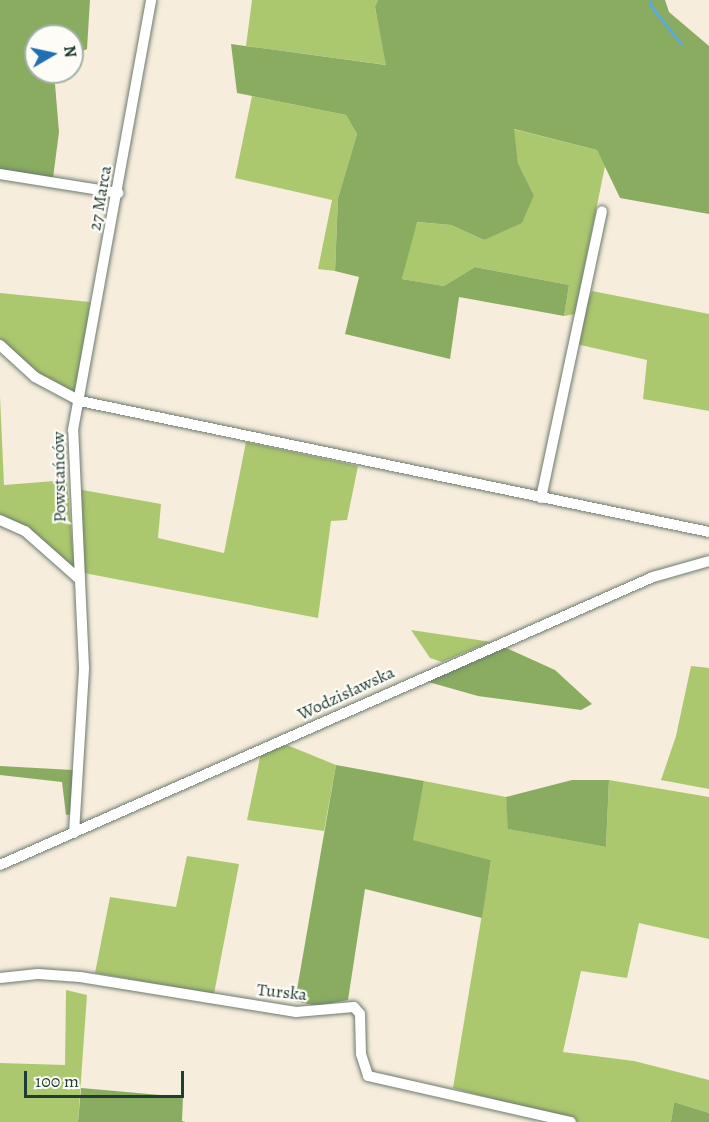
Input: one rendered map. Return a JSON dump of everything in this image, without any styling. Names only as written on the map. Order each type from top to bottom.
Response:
[{"type":"street","name":"27 Marca","points":[[80,401],[151,0]]},
{"type":"street","points":[[0,174],[118,193]]},
{"type":"street","points":[[541,498],[602,211]]},
{"type":"street","points":[[0,345],[35,377],[80,401],[709,532]]},
{"type":"street","name":"Powstańców","points":[[74,833],[84,669],[73,430],[80,401]]},
{"type":"street","name":"Powstańców","points":[[0,520],[25,531],[79,579]]},
{"type":"street","name":"Wodzisławska","points":[[0,865],[653,578],[709,561]]},
{"type":"street","name":"Turska","points":[[0,978],[38,974],[69,976],[296,1012],[354,1007],[360,1014],[361,1054],[368,1076],[571,1122]]},
{"type":"green space","points":[[0,0],[90,0],[87,49],[84,50],[84,24],[24,24],[24,84],[55,84],[59,132],[53,178],[0,170]]},
{"type":"green space","points":[[252,0],[378,0],[375,8],[387,65],[246,46]]},
{"type":"green space","points":[[378,0],[665,0],[669,12],[709,46],[709,214],[620,198],[597,150],[514,129],[518,163],[534,195],[522,223],[484,240],[451,225],[417,222],[402,279],[444,286],[475,267],[569,285],[564,316],[459,297],[450,359],[345,334],[359,277],[335,271],[338,198],[357,134],[346,115],[237,93],[231,44],[386,65],[375,7]]},
{"type":"green space","points":[[252,96],[346,115],[357,134],[338,198],[335,271],[318,269],[332,200],[235,178]]},
{"type":"green space","points":[[513,129],[597,150],[605,166],[575,314],[564,316],[569,285],[475,267],[444,286],[402,279],[416,222],[451,225],[484,240],[534,195],[518,163]]},
{"type":"green space","points":[[592,291],[709,314],[709,411],[643,399],[647,360],[576,344],[583,313]]},
{"type":"green space","points":[[0,293],[90,302],[78,398],[57,389],[0,339]]},
{"type":"green space","points":[[0,396],[4,485],[67,480],[75,575],[11,527],[0,525]]},
{"type":"green space","points":[[246,442],[358,466],[347,520],[331,521],[318,618],[84,573],[77,489],[161,504],[158,538],[224,553]]},
{"type":"green space","points":[[411,630],[490,642],[442,662],[430,658]]},
{"type":"green space","points":[[504,647],[555,670],[592,704],[581,710],[478,696],[425,681]]},
{"type":"green space","points":[[691,666],[709,668],[709,789],[661,780],[676,736]]},
{"type":"green space","points":[[287,745],[336,765],[324,831],[247,820],[261,753]]},
{"type":"green space","points":[[336,765],[424,781],[413,840],[491,860],[482,918],[365,889],[348,1000],[317,1006],[295,1001]]},
{"type":"green space","points":[[0,766],[73,770],[71,814],[66,815],[62,782],[0,775]]},
{"type":"green space","points":[[572,780],[609,780],[606,847],[508,829],[506,797]]},
{"type":"green space","points":[[609,780],[709,797],[709,939],[639,923],[627,978],[581,971],[563,1052],[634,1061],[709,1080],[709,1113],[674,1102],[671,1122],[577,1122],[453,1088],[491,860],[412,840],[424,781],[506,797],[509,829],[606,847]]},
{"type":"green space","points":[[187,856],[239,864],[214,994],[95,973],[110,897],[176,907]]},
{"type":"green space","points":[[66,990],[87,995],[78,1122],[0,1122],[0,1063],[65,1065]]},
{"type":"green space","points":[[81,1088],[183,1097],[182,1121],[186,1122],[78,1122]]},
{"type":"green space","points":[[674,1102],[709,1113],[709,1122],[671,1122]]},
{"type":"waterway","points":[[650,0],[651,6],[681,44]]}]
